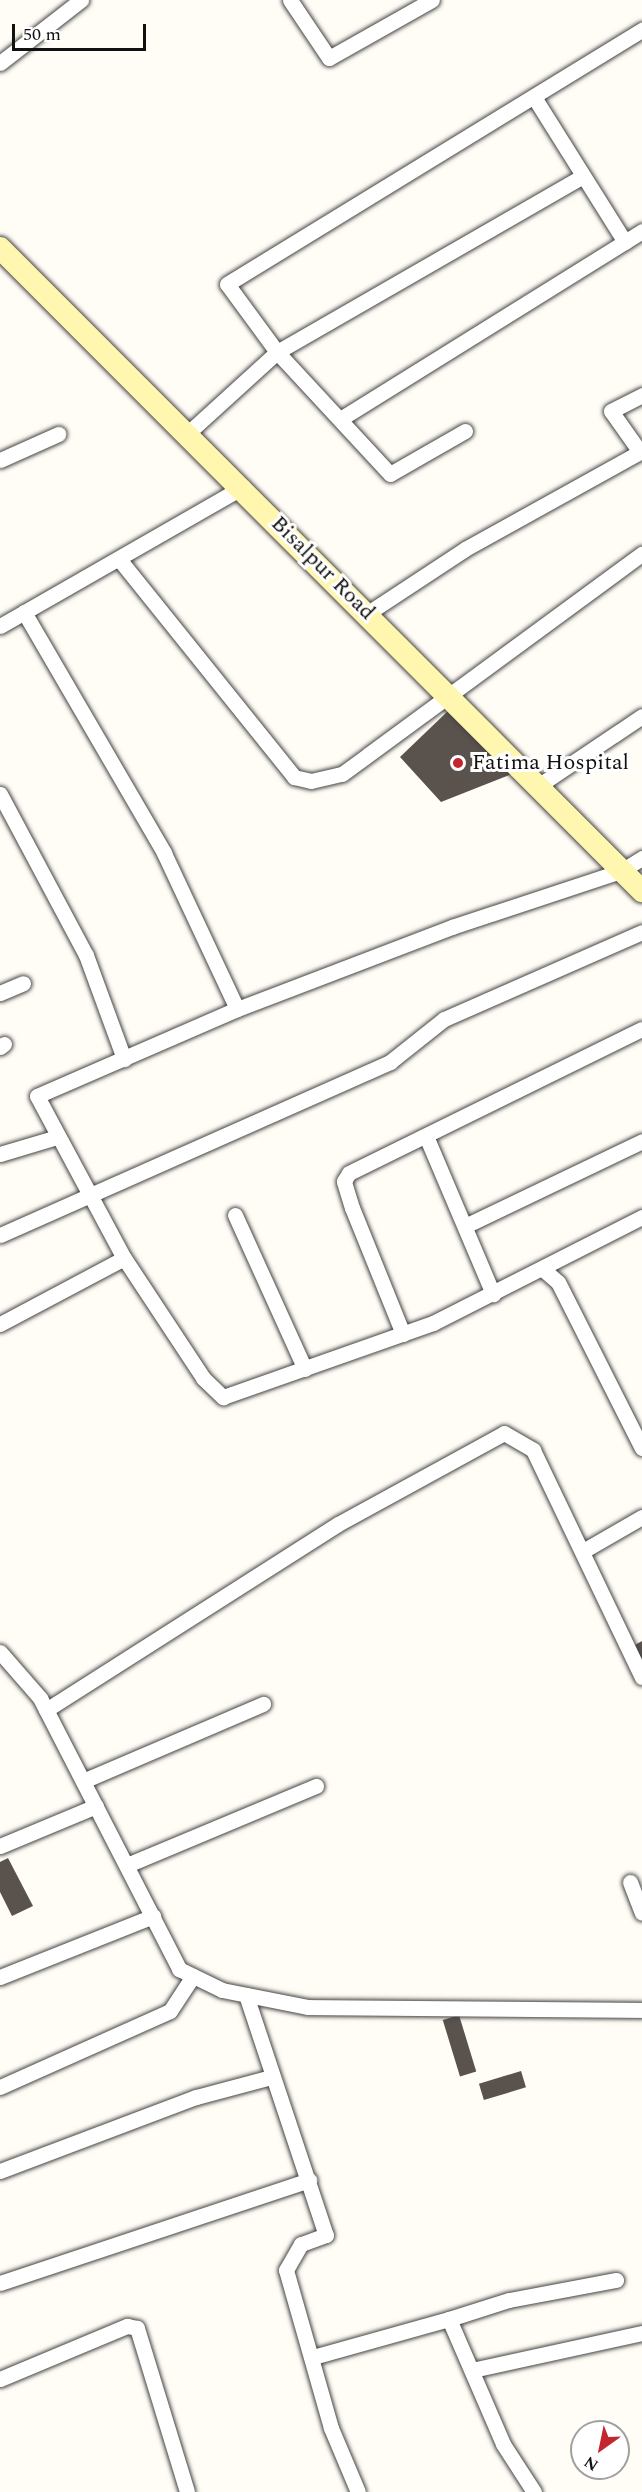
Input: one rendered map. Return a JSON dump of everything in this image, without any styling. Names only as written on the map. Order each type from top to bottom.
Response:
[{"type":"main road","name":"Bisalpur Road","points":[[0,248],[243,487],[642,891]]},
{"type":"street","points":[[0,63],[81,0]]},
{"type":"street","points":[[290,0],[329,58],[432,0]]},
{"type":"street","points":[[465,431],[390,474],[342,418],[277,352],[227,284],[642,30]]},
{"type":"street","points":[[534,97],[625,242]]},
{"type":"street","points":[[188,433],[277,352],[583,176]]},
{"type":"street","points":[[342,418],[642,231]]},
{"type":"street","points":[[368,613],[465,549],[640,452],[611,411],[642,395]]},
{"type":"street","points":[[0,460],[58,434]]},
{"type":"street","points":[[0,626],[243,487]]},
{"type":"street","points":[[119,559],[294,777],[312,781],[342,774],[447,694],[642,554]]},
{"type":"street","points":[[24,612],[164,853],[237,1009]]},
{"type":"street","points":[[538,786],[642,716]]},
{"type":"street","points":[[0,794],[86,955],[124,1059]]},
{"type":"street","points":[[642,858],[621,871],[452,927],[237,1009],[37,1096],[124,1258],[203,1378],[223,1397],[403,1334],[544,1270],[642,1216]]},
{"type":"street","points":[[0,1235],[87,1192],[390,1062],[444,1019],[642,932]]},
{"type":"street","points":[[0,993],[23,983]]},
{"type":"street","points":[[403,1334],[344,1182],[360,1165],[426,1136],[642,1029]]},
{"type":"street","points":[[426,1136],[467,1225],[471,1245],[493,1294]]},
{"type":"street","points":[[0,1154],[57,1137]]},
{"type":"street","points":[[467,1225],[642,1141]]},
{"type":"street","points":[[235,1215],[305,1369]]},
{"type":"street","points":[[0,1324],[124,1258]]},
{"type":"street","points":[[544,1270],[558,1282],[642,1448]]},
{"type":"street","points":[[46,1710],[339,1524],[504,1433],[533,1450],[583,1551],[585,1567],[642,1677]]},
{"type":"street","points":[[583,1551],[642,1517]]},
{"type":"street","points":[[0,1652],[46,1710],[179,1968],[193,1976],[246,1995],[320,2007],[642,2010]]},
{"type":"street","points":[[83,1781],[263,1704]]},
{"type":"street","points":[[127,1865],[316,1786]]},
{"type":"street","points":[[0,1846],[96,1806]]},
{"type":"street","points":[[630,1882],[642,1913]]},
{"type":"street","points":[[0,1977],[153,1916]]},
{"type":"street","points":[[0,2087],[170,2012],[193,1976]]},
{"type":"street","points":[[246,1995],[326,2235],[301,2244],[286,2270],[332,2428],[358,2492]]},
{"type":"street","points":[[0,2171],[196,2097],[272,2078]]},
{"type":"street","points":[[0,2283],[309,2180]]},
{"type":"street","points":[[313,2357],[508,2300],[616,2280]]},
{"type":"street","points":[[449,2319],[503,2444],[534,2492]]},
{"type":"street","points":[[0,2379],[127,2326],[137,2328],[186,2492]]},
{"type":"street","points":[[472,2370],[642,2333]]},
{"type":"building","points":[[449,710],[512,774],[441,802],[400,757]]},
{"type":"building","points":[[642,1641],[642,1662],[633,1646]]},
{"type":"building","points":[[8,1858],[33,1906],[12,1916],[0,1892],[0,1862]]},
{"type":"building","points":[[459,2015],[476,2071],[460,2076],[443,2020]]},
{"type":"building","points":[[521,2071],[526,2087],[484,2100],[479,2084]]},
{"type":"place","name":"Fatima Hospital","points":[[458,763]]}]
